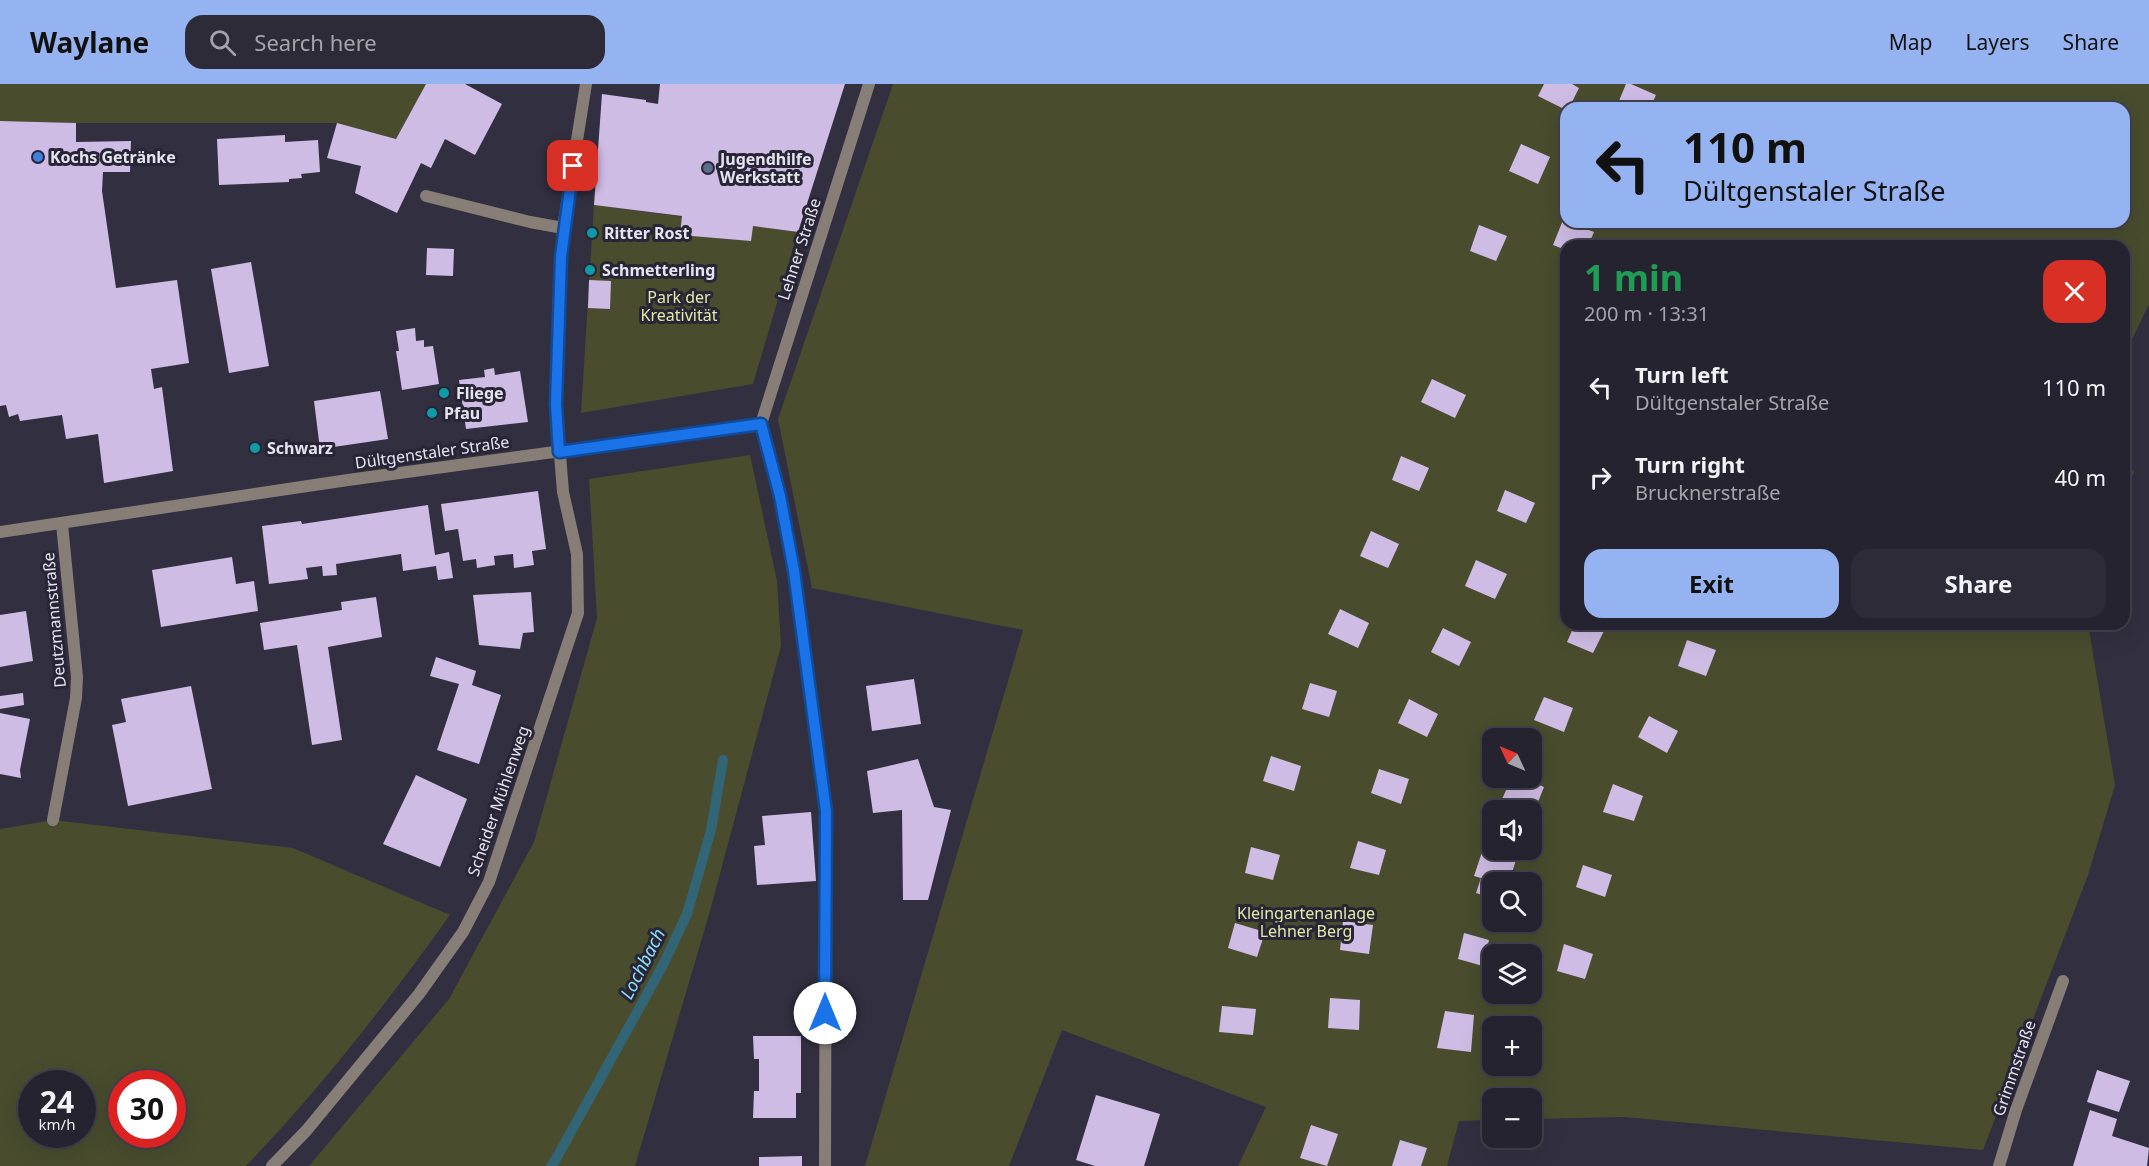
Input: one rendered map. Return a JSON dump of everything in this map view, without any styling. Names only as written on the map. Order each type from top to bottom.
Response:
[{"type":"street","name":"Scheider Mühlenweg","points":[[272,1166],[306,1131],[419,994],[463,932],[489,882],[578,614],[577,554],[563,492],[556,404],[563,228],[586,84]]},
{"type":"street","name":"Lehner Straße","points":[[761,424],[868,84]]},
{"type":"street","points":[[426,196],[563,228]]},
{"type":"street","points":[[761,424],[780,496],[794,571],[826,811],[825,1166]]},
{"type":"street","name":"Dültgenstaler Straße","points":[[0,532],[360,479],[761,424]]},
{"type":"street","name":"Deutzmannstraße","points":[[53,820],[76,698],[77,677],[62,524]]},
{"type":"street","name":"Grimmstraße","points":[[1999,1166],[2016,1110],[2063,981]]},
{"type":"green space","points":[[0,84],[426,84],[396,139],[337,123],[0,121]]},
{"type":"green space","name":"Kleingartenanlage Lehner Berg","points":[[893,84],[2149,84],[2149,304],[2130,344],[2130,240],[1560,240],[1560,630],[2089,630],[2115,785],[2088,875],[1983,1150],[1624,1117],[1542,1119],[1542,1088],[1482,1088],[1482,1120],[1459,1121],[1447,1166],[1238,1166],[1266,1107],[1062,1030],[1009,1166],[865,1166],[1023,630],[812,588],[778,419]]},
{"type":"green space","name":"Park der Kreativität","points":[[594,205],[798,232],[753,384],[581,413]]},
{"type":"green space","points":[[750,455],[777,581],[781,646],[710,911],[635,1166],[309,1166],[449,999],[534,842],[597,618],[589,479]]},
{"type":"green space","points":[[2130,468],[2134,472],[2130,480]]},
{"type":"green space","points":[[53,820],[293,848],[450,915],[352,1044],[301,1106],[246,1166],[0,1166],[0,829]]},
{"type":"building","points":[[426,84],[465,84],[502,104],[475,155],[445,139],[431,168],[421,163],[397,213],[355,193],[361,166],[327,158],[337,123],[396,139]]},
{"type":"building","name":"Jugendhilfe Werkstatt","points":[[660,84],[845,84],[798,232],[753,226],[751,241],[680,235],[682,216],[594,205],[602,94],[646,100],[646,102],[658,104]]},
{"type":"building","points":[[1544,84],[1572,84],[1579,88],[1572,102],[1560,102],[1560,107],[1538,96]]},
{"type":"building","points":[[1626,84],[1656,95],[1653,102],[1618,102]]},
{"type":"building","points":[[0,121],[76,123],[76,142],[131,141],[130,172],[103,172],[102,191],[116,288],[177,280],[189,363],[151,369],[154,389],[162,387],[173,471],[104,483],[98,434],[66,439],[62,415],[20,421],[18,414],[9,417],[6,405],[0,406]]},
{"type":"building","points":[[285,135],[285,142],[318,140],[320,172],[301,174],[302,178],[289,179],[289,182],[219,185],[217,139]]},
{"type":"building","points":[[1521,144],[1550,157],[1538,184],[1509,171]]},
{"type":"building","points":[[1479,225],[1507,236],[1496,261],[1470,251]]},
{"type":"building","points":[[1560,228],[1584,228],[1594,232],[1591,240],[1560,240],[1560,248],[1553,245]]},
{"type":"building","points":[[427,248],[454,249],[453,276],[426,275]]},
{"type":"building","points":[[251,262],[269,366],[229,373],[211,269]]},
{"type":"building","points":[[589,280],[611,281],[610,309],[588,308]]},
{"type":"building","points":[[415,328],[416,341],[424,340],[424,347],[433,346],[439,384],[402,390],[396,351],[399,351],[396,331]]},
{"type":"building","points":[[494,368],[495,375],[520,371],[528,422],[466,429],[459,380],[485,377],[484,370]]},
{"type":"building","points":[[1432,379],[1466,395],[1455,418],[1421,402]]},
{"type":"building","points":[[380,391],[388,439],[320,449],[314,401]]},
{"type":"building","points":[[1401,456],[1429,468],[1419,491],[1392,480]]},
{"type":"building","points":[[1505,490],[1535,503],[1526,523],[1497,511]]},
{"type":"building","points":[[538,491],[546,549],[532,551],[534,565],[514,568],[513,554],[494,556],[495,565],[477,568],[476,559],[463,561],[458,529],[445,531],[441,504]]},
{"type":"building","points":[[428,505],[435,555],[449,552],[453,578],[438,580],[436,566],[403,571],[401,554],[336,564],[337,575],[323,576],[322,566],[306,568],[308,579],[269,584],[262,526],[301,521],[302,524]]},
{"type":"building","points":[[1371,531],[1399,544],[1388,568],[1360,556]]},
{"type":"building","points":[[232,557],[236,584],[254,581],[258,611],[161,627],[152,570]]},
{"type":"building","points":[[1476,560],[1507,574],[1495,599],[1465,586]]},
{"type":"building","points":[[531,592],[534,632],[523,633],[520,649],[479,645],[473,595]]},
{"type":"building","points":[[376,597],[382,637],[328,647],[342,740],[312,745],[297,645],[264,650],[260,623],[342,610],[341,602]]},
{"type":"building","points":[[1340,609],[1369,623],[1358,648],[1328,634]]},
{"type":"building","points":[[26,611],[33,661],[0,667],[0,615]]},
{"type":"building","points":[[1443,628],[1471,642],[1459,666],[1431,652]]},
{"type":"building","points":[[1572,630],[1604,631],[1593,653],[1567,642]]},
{"type":"building","points":[[1687,640],[1716,650],[1706,676],[1678,666]]},
{"type":"building","points":[[436,657],[476,671],[472,685],[501,695],[479,764],[437,750],[459,684],[430,676]]},
{"type":"building","points":[[914,679],[921,724],[872,731],[866,686]]},
{"type":"building","points":[[1310,683],[1337,691],[1329,717],[1302,709]]},
{"type":"building","points":[[191,686],[212,789],[128,806],[112,725],[126,722],[121,699]]},
{"type":"building","points":[[23,693],[24,705],[0,709],[0,696]]},
{"type":"building","points":[[1544,697],[1573,708],[1564,732],[1534,720]]},
{"type":"building","points":[[1409,699],[1438,714],[1427,737],[1398,723]]},
{"type":"building","points":[[0,713],[30,719],[20,770],[21,778],[0,774]]},
{"type":"building","points":[[1649,716],[1678,731],[1667,753],[1638,737]]},
{"type":"building","points":[[1271,756],[1301,766],[1294,791],[1263,781]]},
{"type":"building","points":[[918,759],[934,807],[951,810],[928,900],[903,900],[902,810],[873,813],[867,771]]},
{"type":"building","points":[[1379,769],[1409,779],[1401,804],[1371,793]]},
{"type":"building","points":[[416,775],[467,799],[440,867],[383,844]]},
{"type":"building","points":[[1613,784],[1643,796],[1634,821],[1603,812]]},
{"type":"building","points":[[1544,787],[1539,800],[1502,800],[1507,788]]},
{"type":"building","points":[[811,812],[816,881],[757,885],[754,846],[765,845],[762,816]]},
{"type":"building","points":[[1358,841],[1386,850],[1379,875],[1350,868]]},
{"type":"building","points":[[1251,847],[1280,855],[1273,880],[1245,873]]},
{"type":"building","points":[[1482,852],[1482,860],[1516,860],[1512,872],[1482,872],[1482,895],[1476,893],[1481,878],[1474,876]]},
{"type":"building","points":[[1583,865],[1612,875],[1605,897],[1576,887]]},
{"type":"building","points":[[1343,921],[1373,925],[1369,954],[1340,950]]},
{"type":"building","points":[[1235,923],[1265,932],[1257,957],[1228,948]]},
{"type":"building","points":[[1464,933],[1489,940],[1488,944],[1482,944],[1482,966],[1458,959]]},
{"type":"building","points":[[1564,944],[1593,954],[1585,979],[1557,971]]},
{"type":"building","points":[[1330,998],[1360,1000],[1359,1030],[1328,1028]]},
{"type":"building","points":[[1222,1006],[1256,1009],[1253,1035],[1219,1032]]},
{"type":"building","points":[[1445,1011],[1474,1015],[1471,1052],[1437,1048]]},
{"type":"building","points":[[753,1036],[801,1036],[801,1093],[796,1093],[796,1118],[753,1118],[754,1091],[759,1091],[759,1059],[754,1059]]},
{"type":"building","points":[[2097,1070],[2130,1081],[2119,1112],[2087,1102]]},
{"type":"building","points":[[1096,1095],[1160,1114],[1144,1166],[1095,1166],[1076,1160]]},
{"type":"building","points":[[2090,1110],[2117,1119],[2112,1136],[2149,1148],[2147,1166],[2073,1166]]},
{"type":"building","points":[[1311,1125],[1338,1134],[1327,1166],[1300,1158]]},
{"type":"building","points":[[1400,1140],[1427,1148],[1421,1166],[1392,1166]]},
{"type":"building","points":[[802,1156],[802,1166],[759,1166],[759,1157]]},
{"type":"waterway","name":"Lochbach","points":[[551,1166],[663,965],[687,914],[711,830],[723,760]]},
{"type":"place","name":"Kochs Getränke","points":[[38,157]]},
{"type":"place","name":"Jugendhilfe Werkstatt","points":[[708,168]]},
{"type":"place","name":"Ritter Rost","points":[[592,233]]},
{"type":"place","name":"Schmetterling","points":[[590,270]]},
{"type":"place","name":"Fliege","points":[[444,393]]},
{"type":"place","name":"Pfau","points":[[432,413]]},
{"type":"place","name":"Schwarz","points":[[255,448]]},
{"type":"route","points":[[573,166],[563,228],[561,257],[556,404],[559,452],[761,424],[780,496],[794,571],[826,811],[825,1013]]}]
